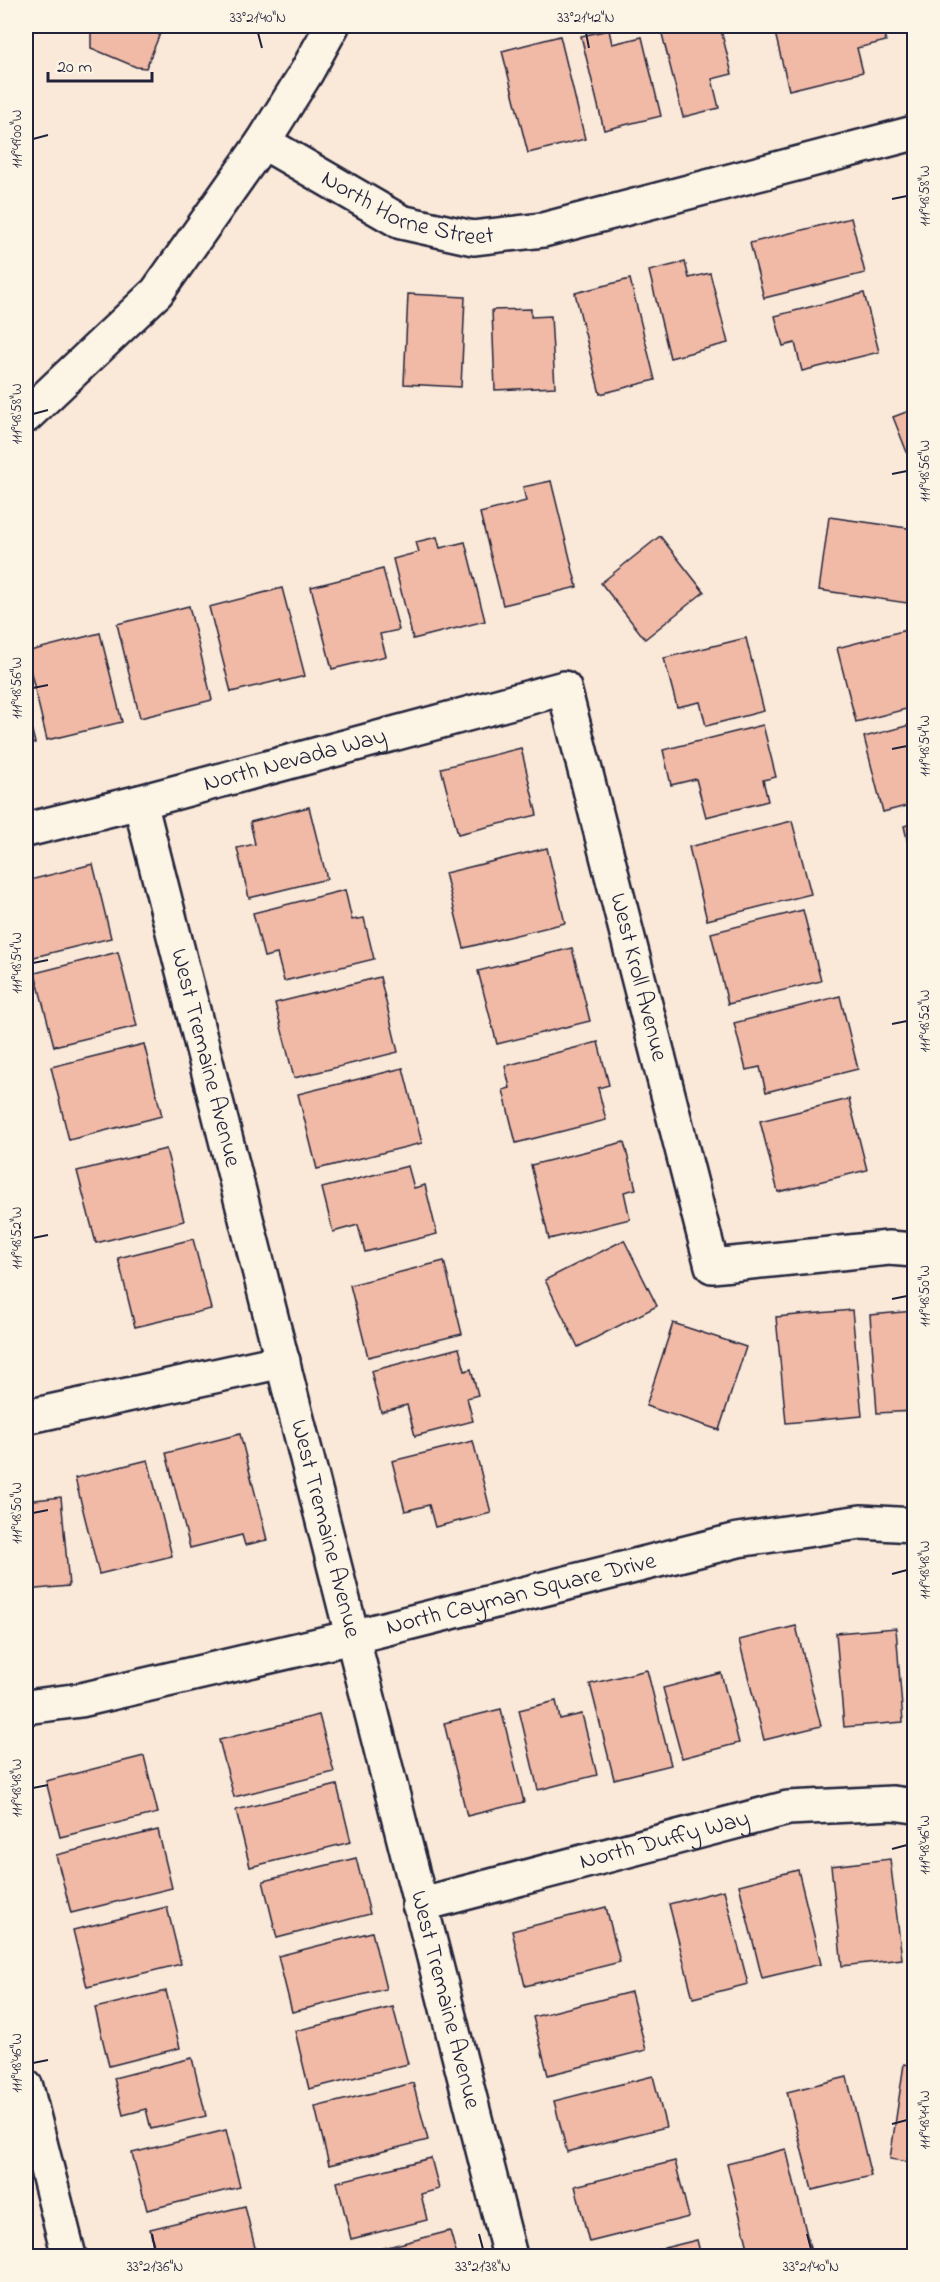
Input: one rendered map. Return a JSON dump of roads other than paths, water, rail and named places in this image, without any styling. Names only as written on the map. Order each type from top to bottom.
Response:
[{"type":"street","points":[[26,416],[157,292],[263,142],[332,26]]},
{"type":"street","name":"North Horne Street","points":[[263,142],[401,222],[473,238],[543,230],[915,134]]},
{"type":"street","name":"North Nevada Way","points":[[26,830],[140,802],[564,688]]},
{"type":"street","name":"West Kroll Avenue","points":[[564,688],[712,1266],[889,1248],[915,1250]]},
{"type":"street","name":"West Tremaine Avenue","points":[[140,802],[510,2256]]},
{"type":"street","points":[[26,1417],[284,1361]]},
{"type":"street","name":"North Cayman Square Drive","points":[[26,1707],[81,1700],[352,1637],[738,1540],[861,1522],[915,1525]]},
{"type":"street","name":"North Duffy Way","points":[[419,1905],[788,1808],[893,1803],[915,1806]]},
{"type":"street","points":[[26,2086],[69,2256]]}]
